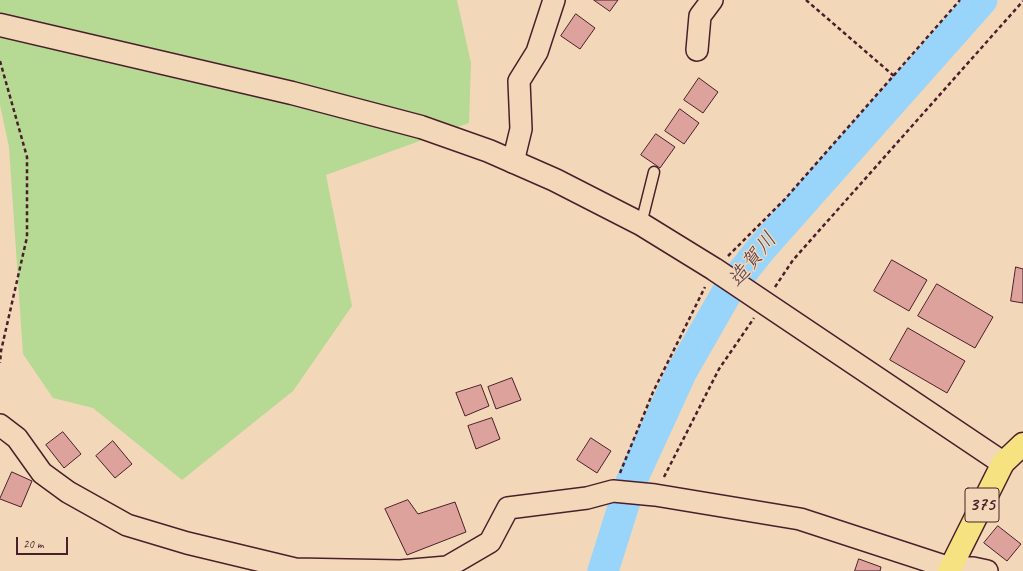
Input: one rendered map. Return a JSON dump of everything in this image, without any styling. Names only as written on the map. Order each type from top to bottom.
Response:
[{"type":"highway","name":"375","points":[[950,570],[1003,463],[1023,444]]},
{"type":"street","points":[[514,162],[521,129],[519,81],[537,52],[554,0]]},
{"type":"street","points":[[697,50],[700,16],[712,0]]},
{"type":"street","points":[[0,25],[292,93],[421,127],[489,151],[555,180],[641,224],[718,272],[1003,463]]},
{"type":"street","points":[[0,425],[16,438],[42,474],[68,492],[127,525],[295,570],[400,571],[447,569],[490,542],[508,508],[587,498],[613,491],[654,495],[800,519],[950,570],[973,568],[987,571]]},
{"type":"lane","points":[[641,224],[654,172]]},
{"type":"path","points":[[806,0],[894,76]]},
{"type":"path","points":[[613,491],[654,392],[718,272],[785,199],[960,0]]},
{"type":"path","points":[[654,495],[719,369],[793,260],[1023,1]]},
{"type":"path","points":[[0,61],[27,156],[27,238],[0,351],[0,363]]},
{"type":"green space","points":[[0,0],[457,0],[471,63],[469,123],[326,175],[352,306],[293,391],[182,480],[93,408],[53,398],[23,354],[9,147],[0,105]]},
{"type":"building","points":[[594,0],[618,0],[610,11]]},
{"type":"building","points":[[576,14],[595,28],[580,49],[561,36]]},
{"type":"building","points":[[699,78],[718,92],[703,113],[684,100]]},
{"type":"building","points":[[680,109],[699,123],[684,144],[665,131]]},
{"type":"building","points":[[656,134],[675,147],[660,168],[641,155]]},
{"type":"building","points":[[892,260],[927,280],[909,311],[874,291]]},
{"type":"building","points":[[1016,267],[1023,269],[1023,303],[1011,301]]},
{"type":"building","points":[[937,284],[993,317],[975,348],[918,316]]},
{"type":"building","points":[[908,328],[965,361],[947,393],[890,360]]},
{"type":"building","points":[[512,378],[521,400],[496,409],[488,387]]},
{"type":"building","points":[[481,385],[489,406],[465,416],[456,393]]},
{"type":"building","points":[[492,418],[500,439],[476,449],[468,426]]},
{"type":"building","points":[[63,432],[81,454],[64,468],[46,445]]},
{"type":"building","points":[[591,438],[611,451],[597,473],[577,460]]},
{"type":"building","points":[[113,441],[132,464],[115,478],[96,456]]},
{"type":"building","points":[[12,472],[32,481],[21,507],[0,499]]},
{"type":"building","points":[[408,500],[418,514],[455,502],[466,532],[407,555],[385,509]]},
{"type":"building","points":[[998,526],[1021,544],[1007,561],[984,543]]},
{"type":"building","points":[[859,559],[881,567],[880,571],[855,571]]},
{"type":"waterway","name":"造賀川","points":[[603,571],[631,482],[682,371],[729,289],[760,250],[982,0]]}]
